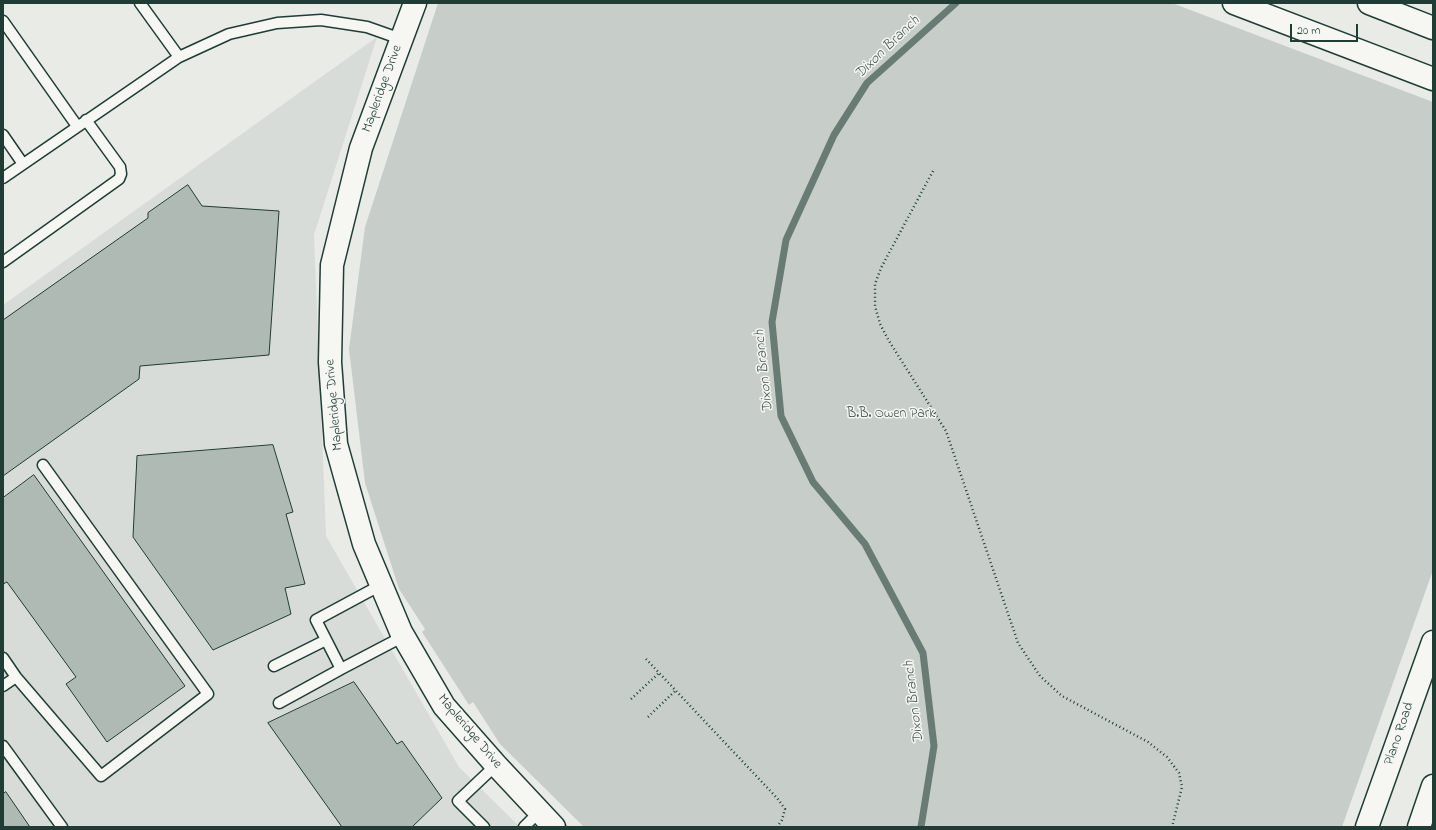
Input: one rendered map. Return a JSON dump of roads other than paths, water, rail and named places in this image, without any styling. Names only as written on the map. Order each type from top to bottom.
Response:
[{"type":"street","name":"Mapleridge Drive","points":[[415,3],[361,148],[332,265],[330,362],[336,444],[364,544],[404,636],[444,706],[496,765],[539,822]]},
{"type":"street","points":[[1234,3],[1433,79]]},
{"type":"street","points":[[1368,3],[1433,28]]},
{"type":"street","name":"Plano Road","points":[[1367,827],[1433,642]]},
{"type":"street","points":[[1419,827],[1433,786]]},
{"type":"lane","points":[[140,3],[179,57]]},
{"type":"lane","points":[[3,178],[179,57],[229,34],[277,23],[321,20],[367,27],[401,39]]},
{"type":"lane","points":[[3,21],[77,126]]},
{"type":"lane","points":[[3,262],[119,179],[121,174],[120,166],[86,120]]},
{"type":"lane","points":[[3,136],[23,164]]},
{"type":"lane","points":[[3,658],[16,677],[101,776],[208,694],[43,465]]},
{"type":"lane","points":[[340,669],[316,620],[381,585]]},
{"type":"lane","points":[[279,703],[404,636]]},
{"type":"lane","points":[[274,666],[326,640]]},
{"type":"lane","points":[[3,686],[16,677]]},
{"type":"lane","points":[[3,746],[62,827]]},
{"type":"lane","points":[[484,827],[458,801],[496,765]]},
{"type":"waterway","name":"Dixon Branch","points":[[921,827],[934,746],[923,653],[865,544],[813,482],[781,416],[772,322],[786,240],[834,135],[867,83],[956,3]]},
{"type":"park label","name":"B.B. Owen Park","points":[[891,415]]}]
